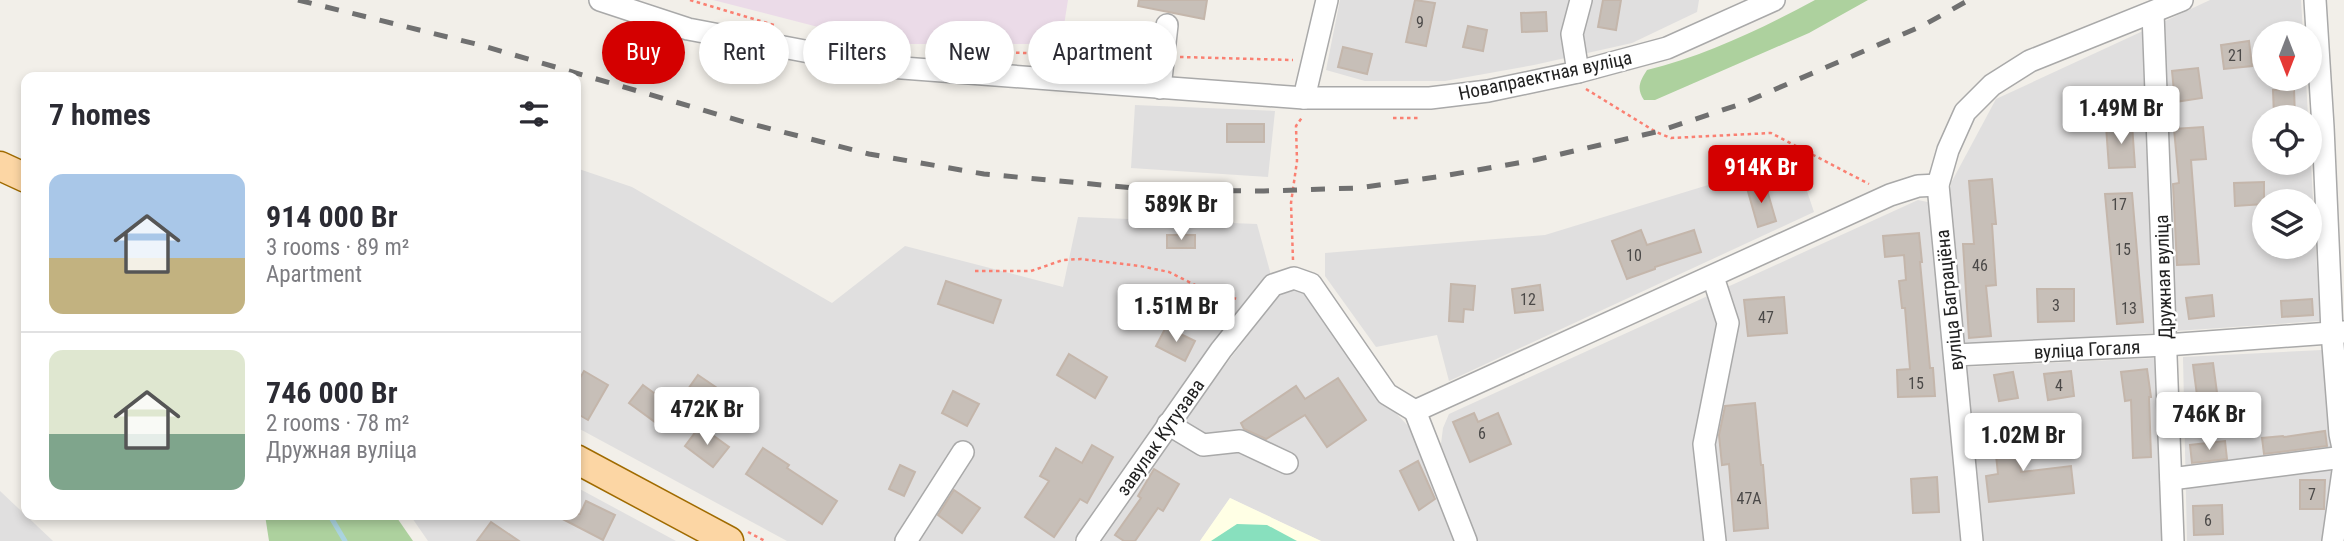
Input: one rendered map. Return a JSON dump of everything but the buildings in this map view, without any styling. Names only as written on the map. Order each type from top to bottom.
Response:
[{"type":"main road","points":[[0,166],[21,176]]},
{"type":"main road","points":[[581,461],[729,541]]},
{"type":"street","name":"Новапраектная вуліца","points":[[600,0],[688,29],[889,67],[1160,88],[1309,106],[1430,98],[1488,91],[1578,72],[1667,48],[1774,0]]},
{"type":"street","points":[[1309,106],[1312,61],[1327,0]]},
{"type":"street","points":[[1578,72],[1572,34],[1581,0]]},
{"type":"street","points":[[1415,411],[1890,195],[1918,186],[1938,185],[1948,150],[1965,112],[1992,85],[2030,61],[2182,0]]},
{"type":"street","points":[[2171,479],[2344,455],[2340,434],[2338,332],[2315,0]]},
{"type":"street","name":"Дружная вуліца","points":[[2153,13],[2173,541]]},
{"type":"street","points":[[1160,84],[1160,88]]},
{"type":"street","name":"вуліца Баграціёна","points":[[1938,185],[1972,541]]},
{"type":"street","points":[[1713,277],[1728,323],[1703,444],[1716,541]]},
{"type":"street","points":[[1294,278],[1311,284],[1387,394],[1415,411],[1466,541]]},
{"type":"street","name":"завулак Кутузава","points":[[1087,541],[1168,424],[1256,306],[1273,285],[1294,278]]},
{"type":"street","name":"вуліца Гогаля","points":[[1955,355],[2166,345],[2338,332]]},
{"type":"street","points":[[1168,424],[1203,445],[1240,441],[1287,463]]},
{"type":"street","points":[[906,541],[963,452]]},
{"type":"street","points":[[2333,541],[2344,464]]},
{"type":"path","points":[[690,0],[763,21]]},
{"type":"path","points":[[1177,57],[1312,61]]},
{"type":"path","points":[[1578,72],[1581,86],[1671,138],[1771,133],[1890,195]]},
{"type":"path","points":[[1294,278],[1291,203],[1297,161],[1296,126],[1309,106]]},
{"type":"path","points":[[975,271],[1031,271],[1063,260],[1081,259],[1140,266],[1169,272],[1207,290],[1256,306]]},
{"type":"shaded area","points":[[713,0],[1068,0],[1065,21],[1028,21],[1028,44],[1014,44],[1014,21],[925,21],[925,44],[911,44],[911,21],[803,21],[803,23]]},
{"type":"shaded area","points":[[1340,0],[1699,0],[1697,12],[1632,43],[1445,81],[1365,81],[1326,70]]},
{"type":"shaded area","points":[[2210,0],[2301,0],[2302,21],[2252,21],[2252,91],[2307,91],[2307,105],[2252,105],[2252,175],[2312,175],[2312,189],[2252,189],[2252,259],[2316,259],[2320,321],[2176,331],[2163,22]]},
{"type":"shaded area","points":[[2143,31],[2153,333],[1988,344],[1961,342],[1949,205],[1951,183],[1996,99]]},
{"type":"shaded area","points":[[1135,105],[1275,111],[1268,177],[1131,168]]},
{"type":"shaded area","points":[[1796,158],[1814,212],[1449,381],[1437,335],[1376,347],[1325,276],[1325,253],[1545,235]]},
{"type":"shaded area","points":[[581,170],[632,187],[832,303],[905,246],[1063,287],[1078,217],[1257,224],[1271,275],[1161,417],[1074,541],[787,541],[581,430]]},
{"type":"shaded area","points":[[1918,200],[1932,203],[1946,392],[1961,541],[1477,541],[1441,444],[1443,428],[1449,414]]},
{"type":"shaded area","points":[[1289,289],[1302,289],[1379,395],[1410,428],[1457,541],[1321,541],[1230,498],[1200,541],[1099,541],[1164,446],[1277,297]]},
{"type":"shaded area","points":[[2322,350],[2336,468],[2325,541],[2187,541],[2183,357]]},
{"type":"shaded area","points":[[2156,358],[2165,541],[1979,541],[1964,367]]},
{"type":"shaded area","points":[[581,490],[676,541],[428,541],[413,520],[581,520]]},
{"type":"shaded area","points":[[0,491],[21,511],[21,520],[31,520],[53,541],[0,541]]},
{"type":"shaded area","points":[[1230,498],[1321,541],[1200,541]]},
{"type":"green space","points":[[1815,0],[1868,0],[1809,33],[1655,100],[1644,100],[1640,85],[1647,70],[1733,40]]},
{"type":"green space","points":[[266,520],[398,520],[413,541],[269,541]]},
{"type":"green space","points":[[1237,524],[1267,525],[1297,541],[1211,541]]},
{"type":"waterway","points":[[333,520],[345,541]]},
{"type":"railway","points":[[298,0],[480,45],[573,72]]},
{"type":"railway","points":[[581,74],[744,122],[869,154],[984,174],[1156,190],[1358,188],[1535,160],[1656,132],[1741,104],[1922,26],[1969,0]]}]
